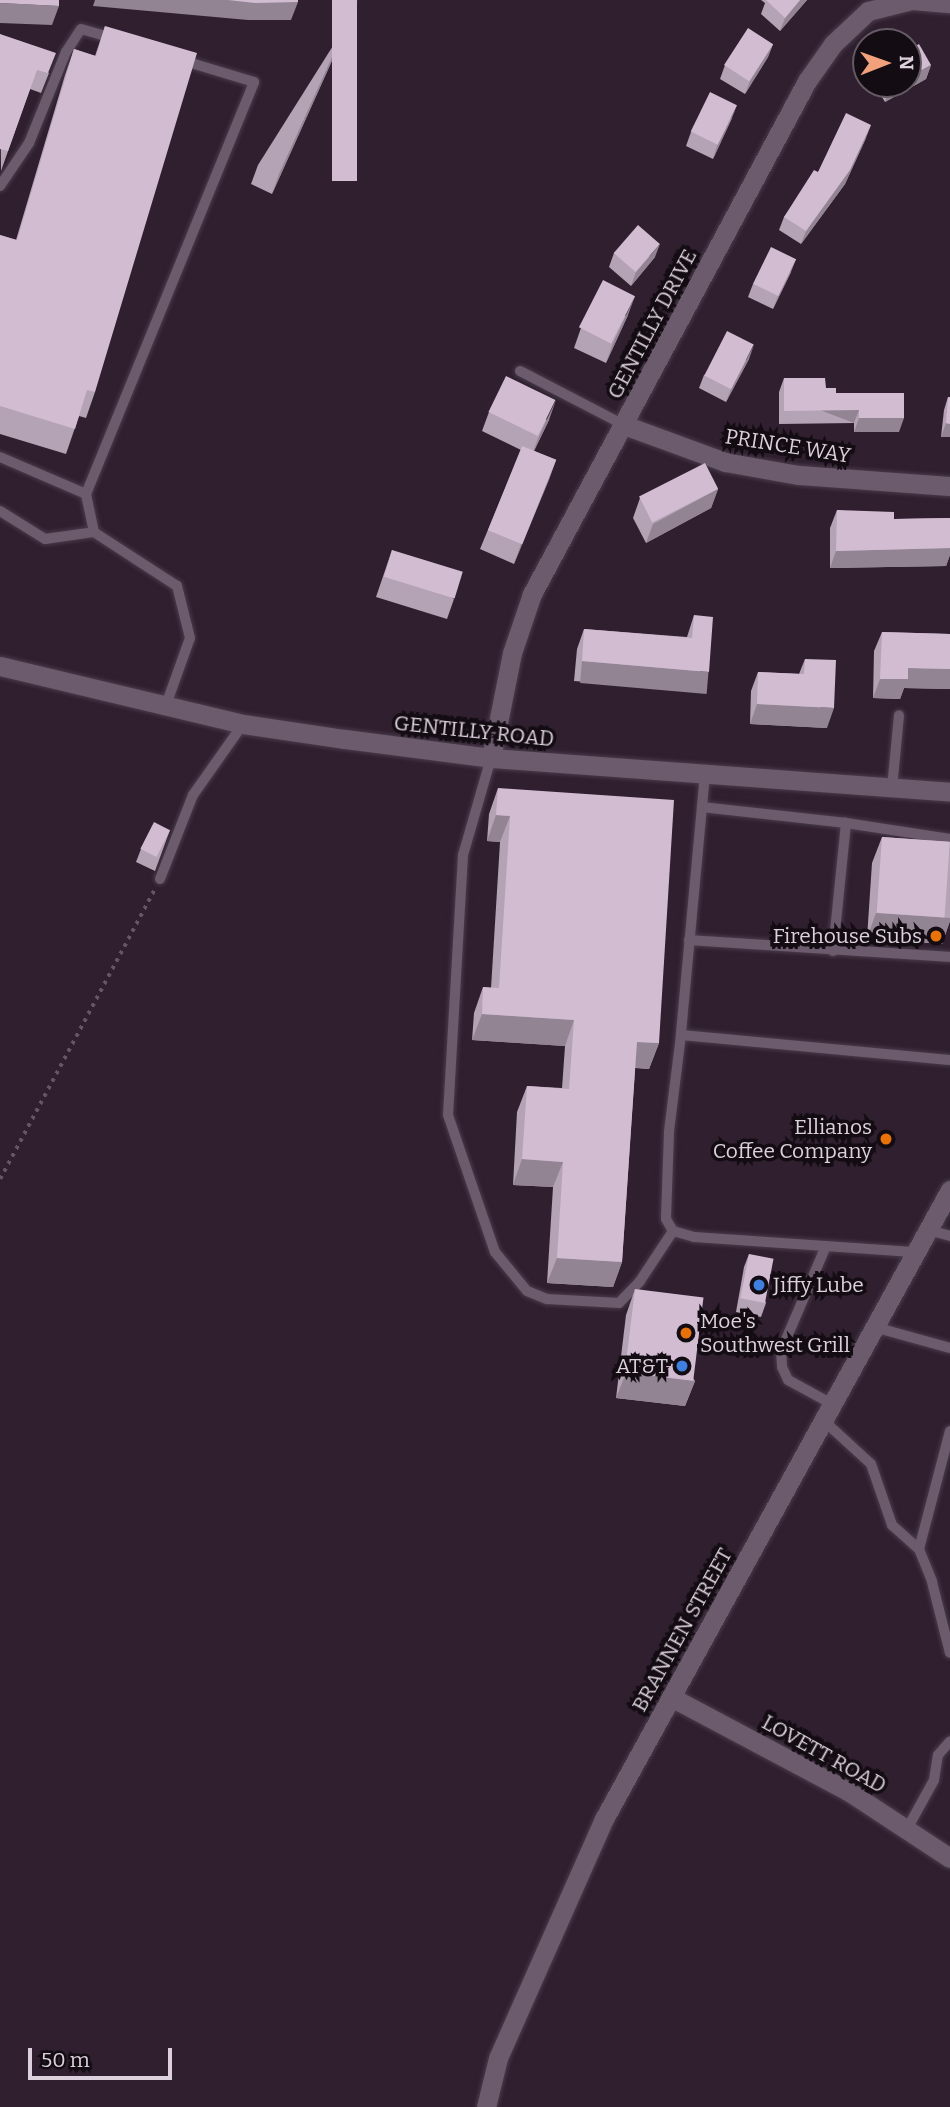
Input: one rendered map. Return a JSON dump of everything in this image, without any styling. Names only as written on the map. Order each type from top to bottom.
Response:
[{"type":"street","name":"GENTILLY DRIVE","points":[[491,758],[512,653],[532,594],[807,81],[833,44],[868,11],[912,0],[950,3]]},
{"type":"street","name":"PRINCE WAY","points":[[624,425],[726,462],[775,471],[950,486]]},
{"type":"street","name":"GENTILLY ROAD","points":[[0,666],[243,724],[491,758],[950,792]]},
{"type":"street","points":[[826,783],[950,806]]},
{"type":"street","name":"BRANNEN STREET","points":[[486,2107],[498,2058],[604,1819],[950,1190]]},
{"type":"street","name":"LOVETT ROAD","points":[[671,1697],[848,1791],[950,1858]]},
{"type":"lane","points":[[0,186],[29,143],[66,52],[81,29],[134,45]]},
{"type":"lane","points":[[94,532],[86,494],[254,82],[174,57]]},
{"type":"lane","points":[[520,371],[624,425]]},
{"type":"lane","points":[[0,457],[86,494]]},
{"type":"lane","points":[[0,511],[45,539],[94,532],[177,586],[190,638],[166,705]]},
{"type":"lane","points":[[892,788],[898,715]]},
{"type":"lane","points":[[160,879],[183,829],[193,795],[243,724]]},
{"type":"lane","points":[[491,758],[463,855],[448,1115],[495,1252],[527,1291],[547,1299],[619,1303],[640,1281],[673,1231]]},
{"type":"lane","points":[[705,774],[681,1035],[669,1132],[666,1219],[673,1231],[694,1237],[916,1252]]},
{"type":"lane","points":[[702,807],[846,823],[950,839]]},
{"type":"lane","points":[[833,951],[846,823]]},
{"type":"lane","points":[[689,940],[950,957]]},
{"type":"lane","points":[[681,1035],[950,1060]]},
{"type":"lane","points":[[928,1230],[950,1236]]},
{"type":"lane","points":[[825,1246],[782,1351],[782,1367],[788,1380],[828,1412],[872,1464],[892,1525],[919,1549],[932,1582],[950,1653]]},
{"type":"lane","points":[[874,1328],[950,1348]]},
{"type":"lane","points":[[919,1549],[950,1432]]},
{"type":"lane","points":[[907,1829],[934,1780],[938,1755],[950,1741]]},
{"type":"path","points":[[0,1179],[160,879]]},
{"type":"building","points":[[0,0],[59,0],[59,6],[0,3]]},
{"type":"building","points":[[227,0],[298,0],[298,2],[255,3]]},
{"type":"building","points":[[332,0],[357,0],[357,181],[332,181]]},
{"type":"building","points":[[766,0],[800,0],[785,18]]},
{"type":"building","points":[[105,26],[197,53],[95,392],[87,390],[75,429],[0,406],[0,235],[17,240],[74,49],[96,56]]},
{"type":"building","points":[[748,28],[773,44],[749,81],[724,65]]},
{"type":"building","points":[[0,34],[56,53],[48,73],[37,70],[8,151],[0,149]]},
{"type":"building","points":[[922,49],[931,65],[922,70]]},
{"type":"building","points":[[710,92],[737,105],[718,145],[691,132]]},
{"type":"building","points":[[846,113],[871,125],[850,170],[806,231],[784,217],[814,170],[818,172]]},
{"type":"building","points":[[638,225],[660,244],[636,272],[614,253]]},
{"type":"building","points":[[771,247],[796,259],[778,296],[753,284]]},
{"type":"building","points":[[603,280],[635,296],[611,344],[579,327]]},
{"type":"building","points":[[727,331],[754,345],[731,389],[704,376]]},
{"type":"building","points":[[506,376],[555,400],[538,436],[488,412]]},
{"type":"building","points":[[784,378],[825,378],[826,388],[836,388],[836,393],[904,393],[904,418],[859,418],[859,410],[784,411]]},
{"type":"building","points":[[950,397],[950,424],[946,423]]},
{"type":"building","points":[[522,446],[556,460],[522,544],[488,530]]},
{"type":"building","points":[[705,463],[718,489],[652,522],[639,497]]},
{"type":"building","points":[[837,510],[894,512],[894,519],[950,518],[950,548],[836,551]]},
{"type":"building","points":[[392,550],[463,572],[455,598],[384,577]]},
{"type":"building","points":[[694,615],[713,617],[709,672],[582,661],[584,629],[692,638]]},
{"type":"building","points":[[882,632],[950,634],[950,669],[908,668],[908,679],[880,679]]},
{"type":"building","points":[[805,659],[836,660],[834,708],[757,704],[758,672],[804,674]]},
{"type":"building","points":[[498,788],[674,800],[659,1043],[637,1042],[622,1262],[557,1258],[563,1162],[522,1159],[527,1086],[569,1089],[574,1020],[482,1014],[483,987],[499,988],[510,816],[496,815]]},
{"type":"building","points":[[154,822],[170,830],[156,857],[140,849]]},
{"type":"building","points":[[882,837],[950,842],[945,918],[877,913]]},
{"type":"building","points":[[749,1254],[774,1259],[765,1303],[740,1298]]},
{"type":"building","points":[[635,1289],[703,1297],[693,1381],[625,1372]]},
{"type":"place","name":"Firehouse Subs","points":[[936,936]]},
{"type":"place","name":"Ellianos Coffee Company","points":[[886,1139]]},
{"type":"place","name":"Jiffy Lube","points":[[759,1285]]},
{"type":"place","name":"Moe's Southwest Grill","points":[[686,1333]]},
{"type":"place","name":"AT&T","points":[[682,1366]]}]
